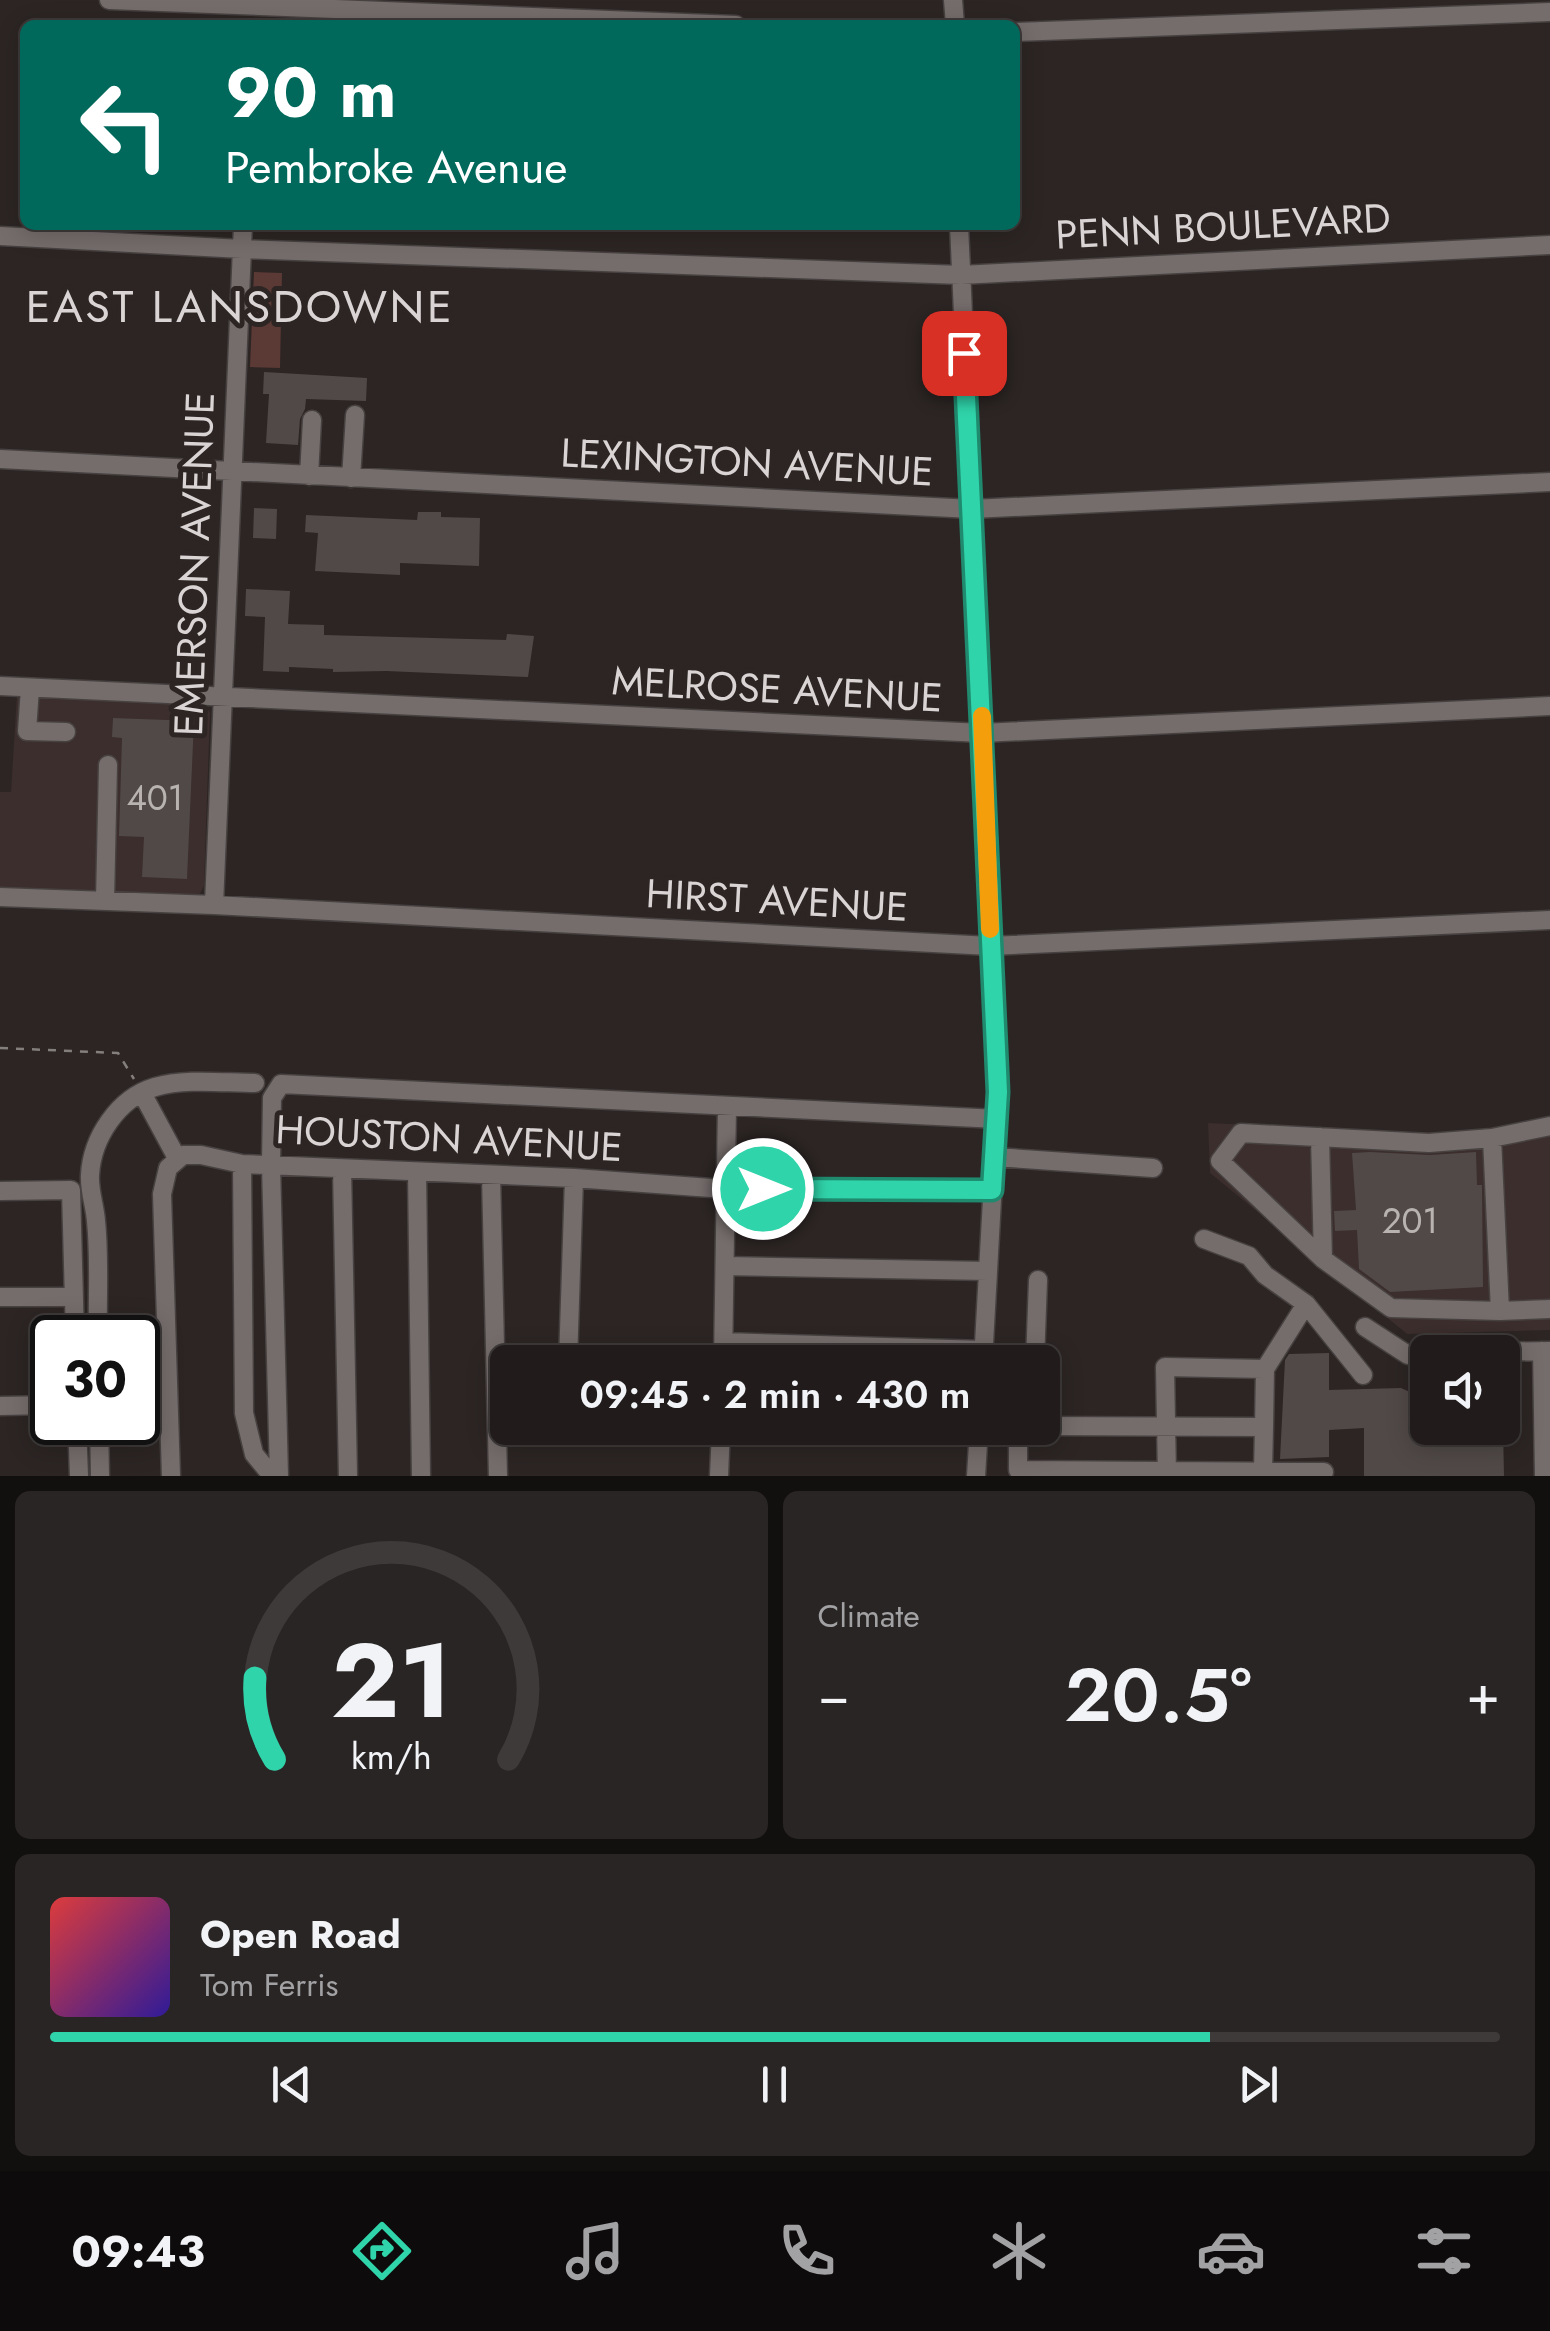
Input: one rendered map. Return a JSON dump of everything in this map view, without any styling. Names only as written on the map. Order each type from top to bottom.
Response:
[{"type":"street","points":[[108,0],[251,3],[503,20]]},
{"type":"street","points":[[1020,32],[1550,12]]},
{"type":"street","name":"EMERSON AVENUE","points":[[214,905],[243,230]]},
{"type":"street","points":[[960,230],[998,1119],[985,1345]]},
{"type":"street","name":"PENN BOULEVARD","points":[[0,236],[960,275],[1550,245]]},
{"type":"street","points":[[351,478],[355,415]]},
{"type":"street","points":[[309,476],[312,420]]},
{"type":"street","name":"LEXINGTON AVENUE","points":[[0,459],[972,509],[1550,482]]},
{"type":"street","name":"MELROSE AVENUE","points":[[0,686],[982,734],[1550,706]]},
{"type":"street","points":[[30,688],[27,731],[66,732]]},
{"type":"street","points":[[106,901],[108,765]]},
{"type":"street","name":"HIRST AVENUE","points":[[0,897],[990,946],[1550,920]]},
{"type":"street","points":[[98,1315],[96,1221],[90,1177],[94,1151],[120,1108],[142,1093],[170,1084],[256,1083]]},
{"type":"street","points":[[276,1476],[270,1165],[272,1098],[281,1084],[998,1119]]},
{"type":"street","points":[[142,1093],[175,1160],[164,1178],[162,1194],[171,1476]]},
{"type":"street","points":[[726,1106],[724,1342],[780,1345]]},
{"type":"street","points":[[1550,1126],[1492,1138],[1429,1143],[1241,1133],[1220,1161],[1323,1259],[1390,1308],[1550,1308]]},
{"type":"street","points":[[1320,1138],[1323,1259]]},
{"type":"street","points":[[1492,1138],[1500,1311]]},
{"type":"street","name":"HOUSTON AVENUE","points":[[175,1160],[201,1155],[242,1164],[725,1188],[992,1190]]},
{"type":"street","points":[[995,1157],[1153,1168]]},
{"type":"street","points":[[242,1164],[244,1413],[254,1454],[276,1476]]},
{"type":"street","points":[[342,1170],[348,1476]]},
{"type":"street","points":[[418,1172],[421,1476]]},
{"type":"street","points":[[491,1175],[499,1345]]},
{"type":"street","points":[[569,1345],[574,1178]]},
{"type":"street","points":[[0,1191],[71,1190],[74,1315]]},
{"type":"street","points":[[1204,1239],[1250,1256],[1264,1275],[1306,1304],[1363,1375]]},
{"type":"street","points":[[724,1266],[988,1271]]},
{"type":"street","points":[[1036,1345],[1038,1280]]},
{"type":"street","points":[[0,1297],[74,1297]]},
{"type":"street","points":[[1263,1471],[1265,1369],[1306,1304]]},
{"type":"street","points":[[1365,1327],[1410,1354]]},
{"type":"street","points":[[1520,1351],[1546,1351],[1544,1476]]},
{"type":"street","points":[[1167,1473],[1165,1367],[1265,1369]]},
{"type":"street","points":[[0,1406],[30,1405]]},
{"type":"street","points":[[1060,1426],[1264,1428]]},
{"type":"street","points":[[78,1445],[79,1476]]},
{"type":"street","points":[[99,1445],[100,1476]]},
{"type":"street","points":[[498,1476],[500,1445]]},
{"type":"street","points":[[719,1476],[720,1445]]},
{"type":"street","points":[[976,1476],[979,1445]]},
{"type":"street","points":[[1018,1445],[1018,1470],[1324,1472]]},
{"type":"path","points":[[0,1048],[118,1053],[142,1093]]},
{"type":"shaded area","points":[[254,272],[282,273],[280,368],[250,367]]},
{"type":"shaded area","points":[[17,694],[205,704],[210,713],[204,886],[197,899],[0,892],[0,792],[11,792]]},
{"type":"shaded area","points":[[1208,1123],[1439,1133],[1550,1129],[1550,1330],[1407,1334],[1210,1173]]},
{"type":"building","points":[[264,372],[367,378],[366,401],[306,399],[298,445],[266,443],[269,394],[263,394]]},
{"type":"building","points":[[254,508],[277,509],[276,539],[253,538]]},
{"type":"building","points":[[418,512],[480,518],[479,566],[400,563],[400,575],[315,571],[318,533],[305,532],[306,515],[417,520]]},
{"type":"building","points":[[246,589],[290,591],[288,624],[324,625],[324,635],[506,640],[507,634],[534,636],[528,677],[333,672],[289,667],[289,672],[263,671],[265,617],[245,616]]},
{"type":"building","points":[[113,718],[194,721],[187,879],[142,877],[144,837],[119,836],[122,738],[112,737]]},
{"type":"building","points":[[1476,1152],[1477,1185],[1482,1185],[1483,1287],[1390,1292],[1359,1269],[1357,1230],[1335,1231],[1334,1211],[1356,1210],[1352,1153]]},
{"type":"building","points":[[1329,1353],[1329,1390],[1401,1388],[1410,1392],[1410,1445],[1503,1445],[1504,1476],[1364,1476],[1364,1428],[1329,1430],[1329,1457],[1280,1459],[1285,1360],[1289,1354]]},
{"type":"slow traffic","points":[[982,716],[990,929]]},
{"type":"district","name":"EAST LANSDOWNE","points":[[240,306]]},
{"type":"route","points":[[763,1189],[992,1190],[998,1092],[964,353]]}]
